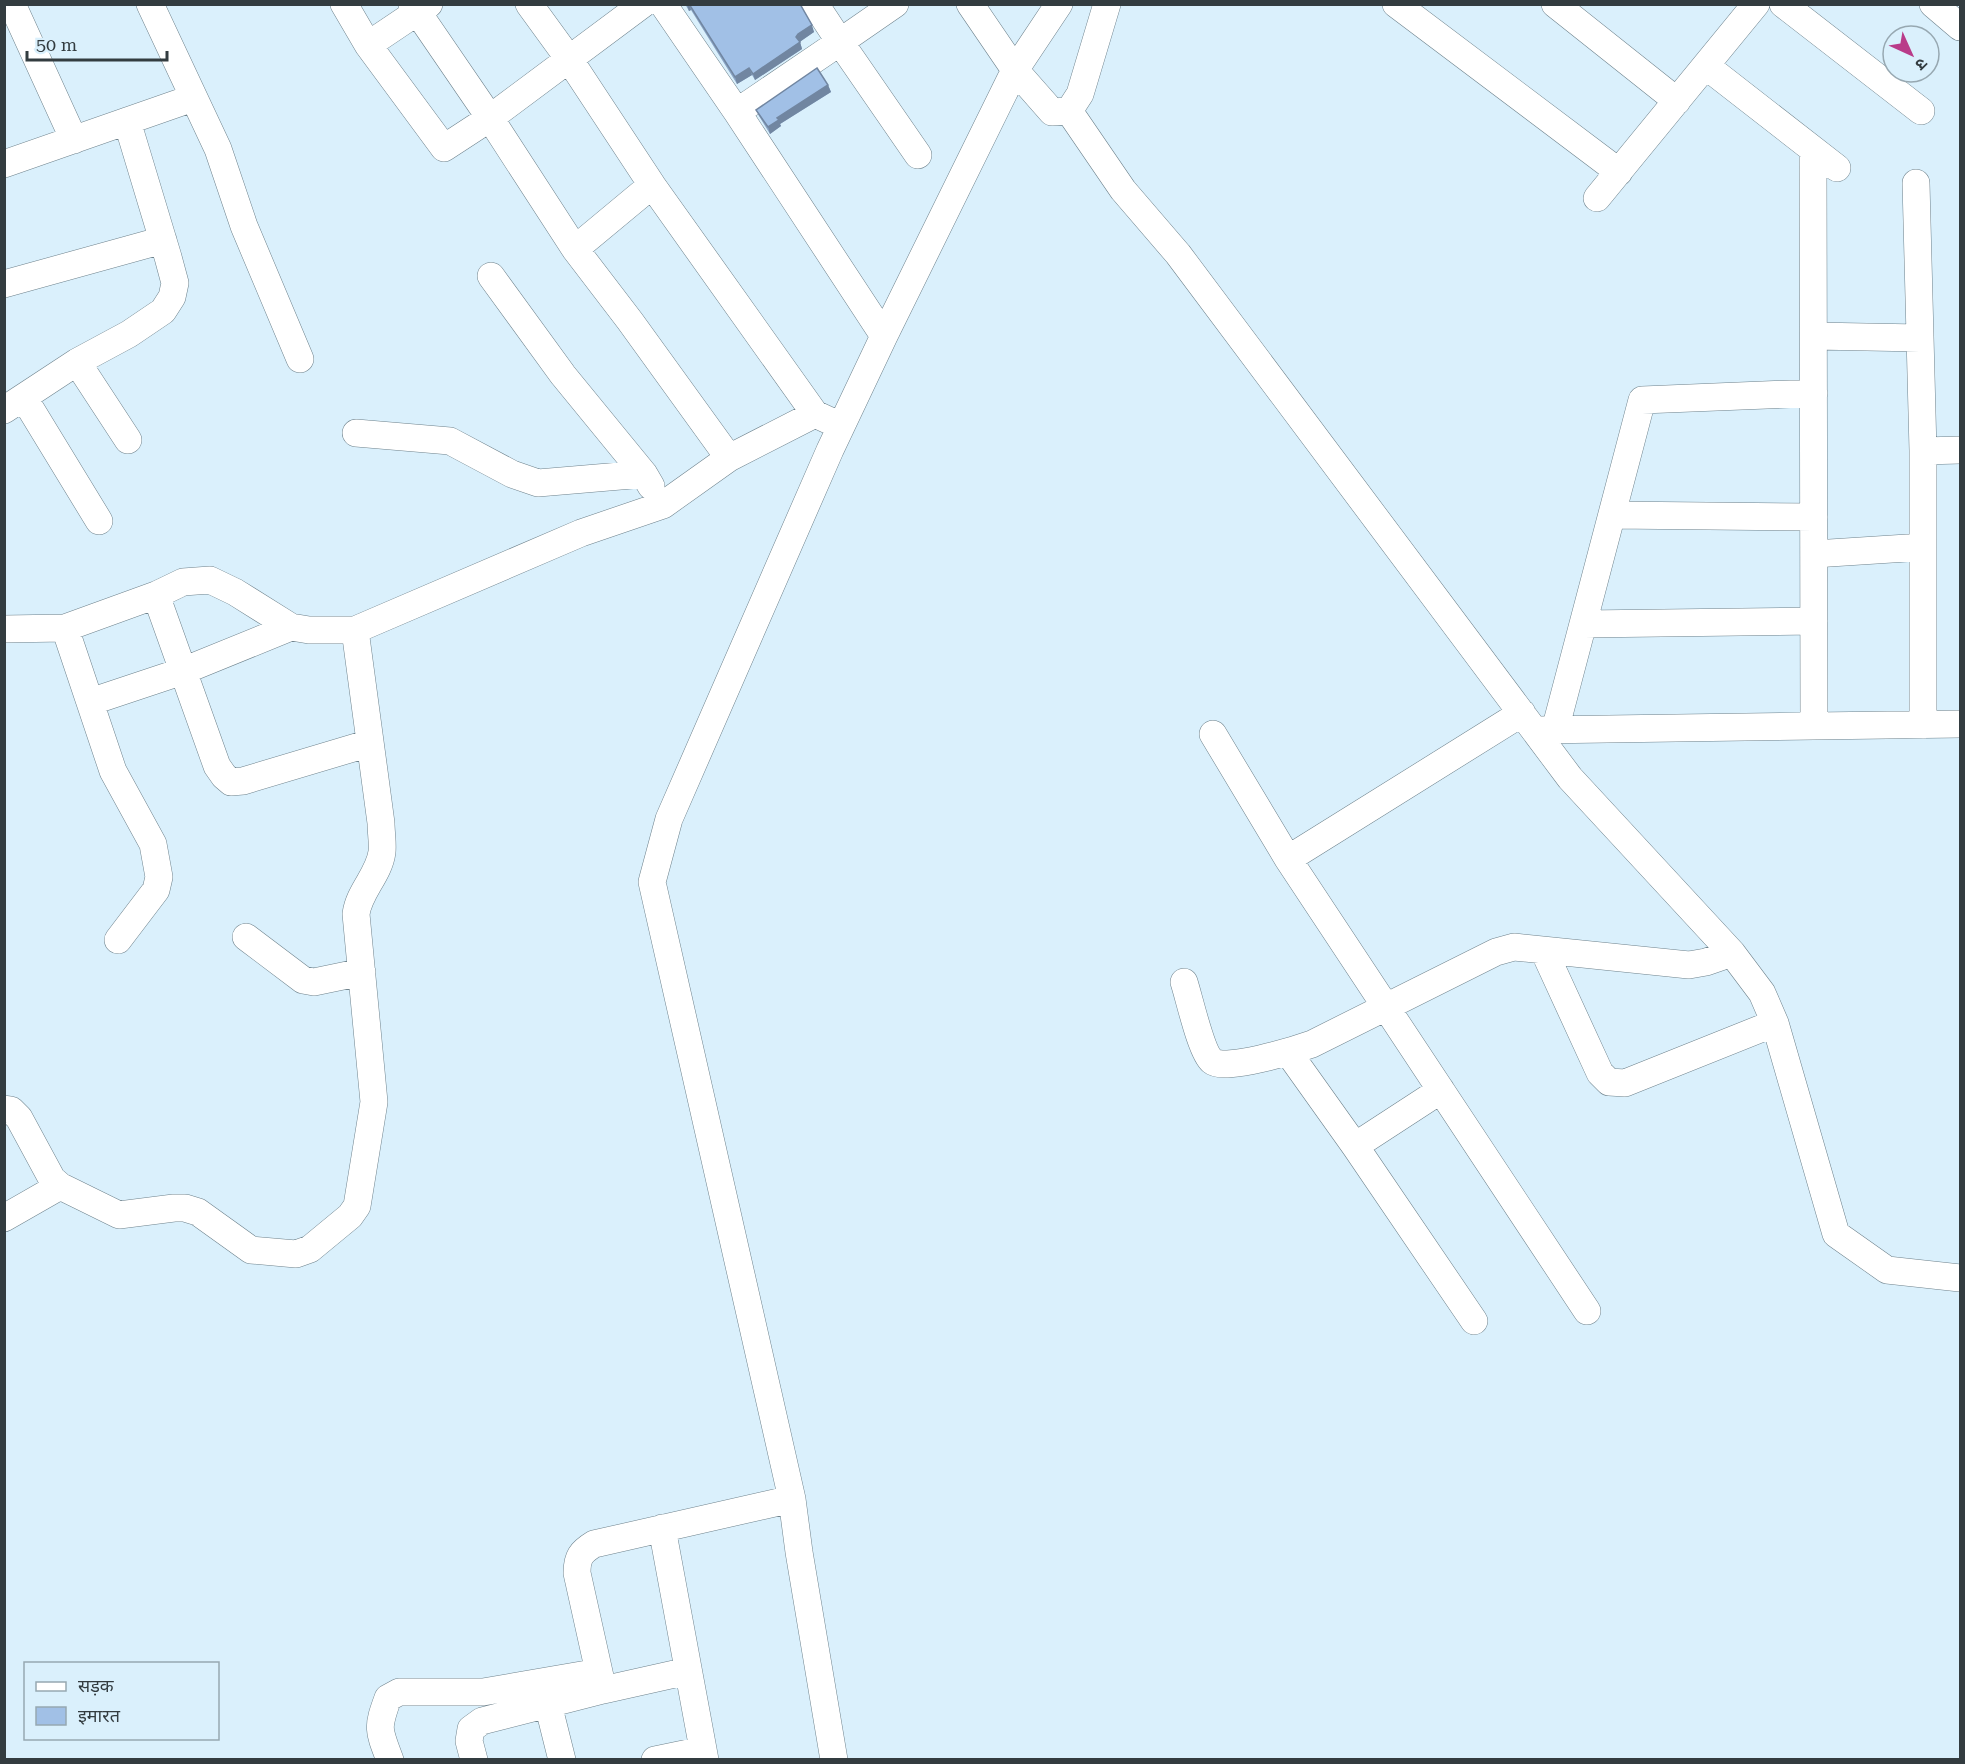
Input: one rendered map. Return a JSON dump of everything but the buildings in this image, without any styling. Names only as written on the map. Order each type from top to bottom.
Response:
[{"type":"street","points":[[12,4],[74,140]]},
{"type":"street","points":[[150,4],[218,150],[244,226],[300,359]]},
{"type":"street","points":[[344,4],[368,45],[444,148],[490,118],[644,4]]},
{"type":"street","points":[[529,4],[569,59],[652,185],[815,414],[842,426]]},
{"type":"street","points":[[663,4],[884,336]]},
{"type":"street","points":[[815,4],[918,155]]},
{"type":"street","points":[[737,112],[895,4]]},
{"type":"street","points":[[970,4],[1015,70],[1052,106],[1185,264],[1537,725],[1570,778],[1732,953],[1762,993],[1775,1023],[1836,1234],[1887,1270],[1960,1278]]},
{"type":"street","points":[[834,1760],[798,1552],[792,1499],[652,882],[669,819],[842,426],[1015,70],[1059,4]]},
{"type":"street","points":[[1052,106],[1080,94],[1107,4]]},
{"type":"street","points":[[1396,4],[1619,172]]},
{"type":"street","points":[[1556,4],[1677,101]]},
{"type":"street","points":[[1783,4],[1921,111]]},
{"type":"street","points":[[1933,4],[1960,27]]},
{"type":"street","points":[[368,45],[420,7],[575,249],[729,458]]},
{"type":"street","points":[[1597,198],[1706,66],[1742,9]]},
{"type":"street","points":[[1706,66],[1837,168]]},
{"type":"street","points":[[4,164],[193,98]]},
{"type":"street","points":[[99,521],[14,404],[77,362],[129,334],[163,310],[172,297],[175,283],[127,121]]},
{"type":"street","points":[[1813,150],[1815,726]]},
{"type":"street","points":[[1916,183],[1923,451],[1923,724]]},
{"type":"street","points":[[575,249],[652,185]]},
{"type":"street","points":[[4,284],[163,240]]},
{"type":"street","points":[[491,276],[563,375],[644,474],[663,505]]},
{"type":"street","points":[[1814,336],[1920,338]]},
{"type":"street","points":[[77,362],[128,440]]},
{"type":"street","points":[[1537,725],[1584,624],[1642,400],[1814,393]]},
{"type":"street","points":[[4,629],[64,628],[156,595],[183,582],[210,580],[235,592],[291,627],[309,630],[355,630],[581,533],[663,505],[729,458],[815,414]]},
{"type":"street","points":[[356,433],[450,441],[502,470],[538,483],[644,474]]},
{"type":"street","points":[[1923,451],[1960,450]]},
{"type":"street","points":[[1612,515],[1814,517]]},
{"type":"street","points":[[1814,554],[1923,547]]},
{"type":"street","points":[[156,595],[218,766],[231,782],[243,781],[370,743]]},
{"type":"street","points":[[1584,624],[1814,621]]},
{"type":"street","points":[[90,702],[183,671],[291,627]]},
{"type":"street","points":[[64,628],[113,771],[153,844],[159,877],[156,890],[118,940]]},
{"type":"street","points":[[7,1105],[18,1118],[52,1179],[60,1186],[119,1215],[185,1208],[198,1212],[250,1250],[296,1254],[310,1249],[350,1216],[357,1206],[374,1102],[356,914],[358,902],[382,852],[381,823],[355,630]]},
{"type":"street","points":[[1288,859],[1537,725],[1960,724]]},
{"type":"street","points":[[1213,734],[1288,859],[1587,1311]]},
{"type":"street","points":[[246,937],[303,980],[314,982],[362,972]]},
{"type":"street","points":[[1184,982],[1204,1050],[1212,1062],[1224,1066],[1288,1052],[1312,1044],[1496,952],[1514,946],[1689,965],[1732,953]]},
{"type":"street","points":[[1544,951],[1600,1073],[1609,1083],[1625,1083],[1775,1023]]},
{"type":"street","points":[[1288,1052],[1474,1321]]},
{"type":"street","points":[[1355,1146],[1442,1090]]},
{"type":"street","points":[[4,1218],[60,1186]]},
{"type":"street","points":[[601,1681],[577,1573],[577,1561],[582,1551],[594,1544],[792,1499]]},
{"type":"street","points":[[655,1760],[704,1754],[662,1528]]},
{"type":"street","points":[[390,1760],[381,1737],[379,1722],[388,1698],[399,1692],[483,1692],[688,1671]]},
{"type":"street","points":[[474,1760],[469,1741],[471,1729],[482,1721],[548,1704],[601,1681]]},
{"type":"street","points":[[548,1704],[562,1760]]}]
